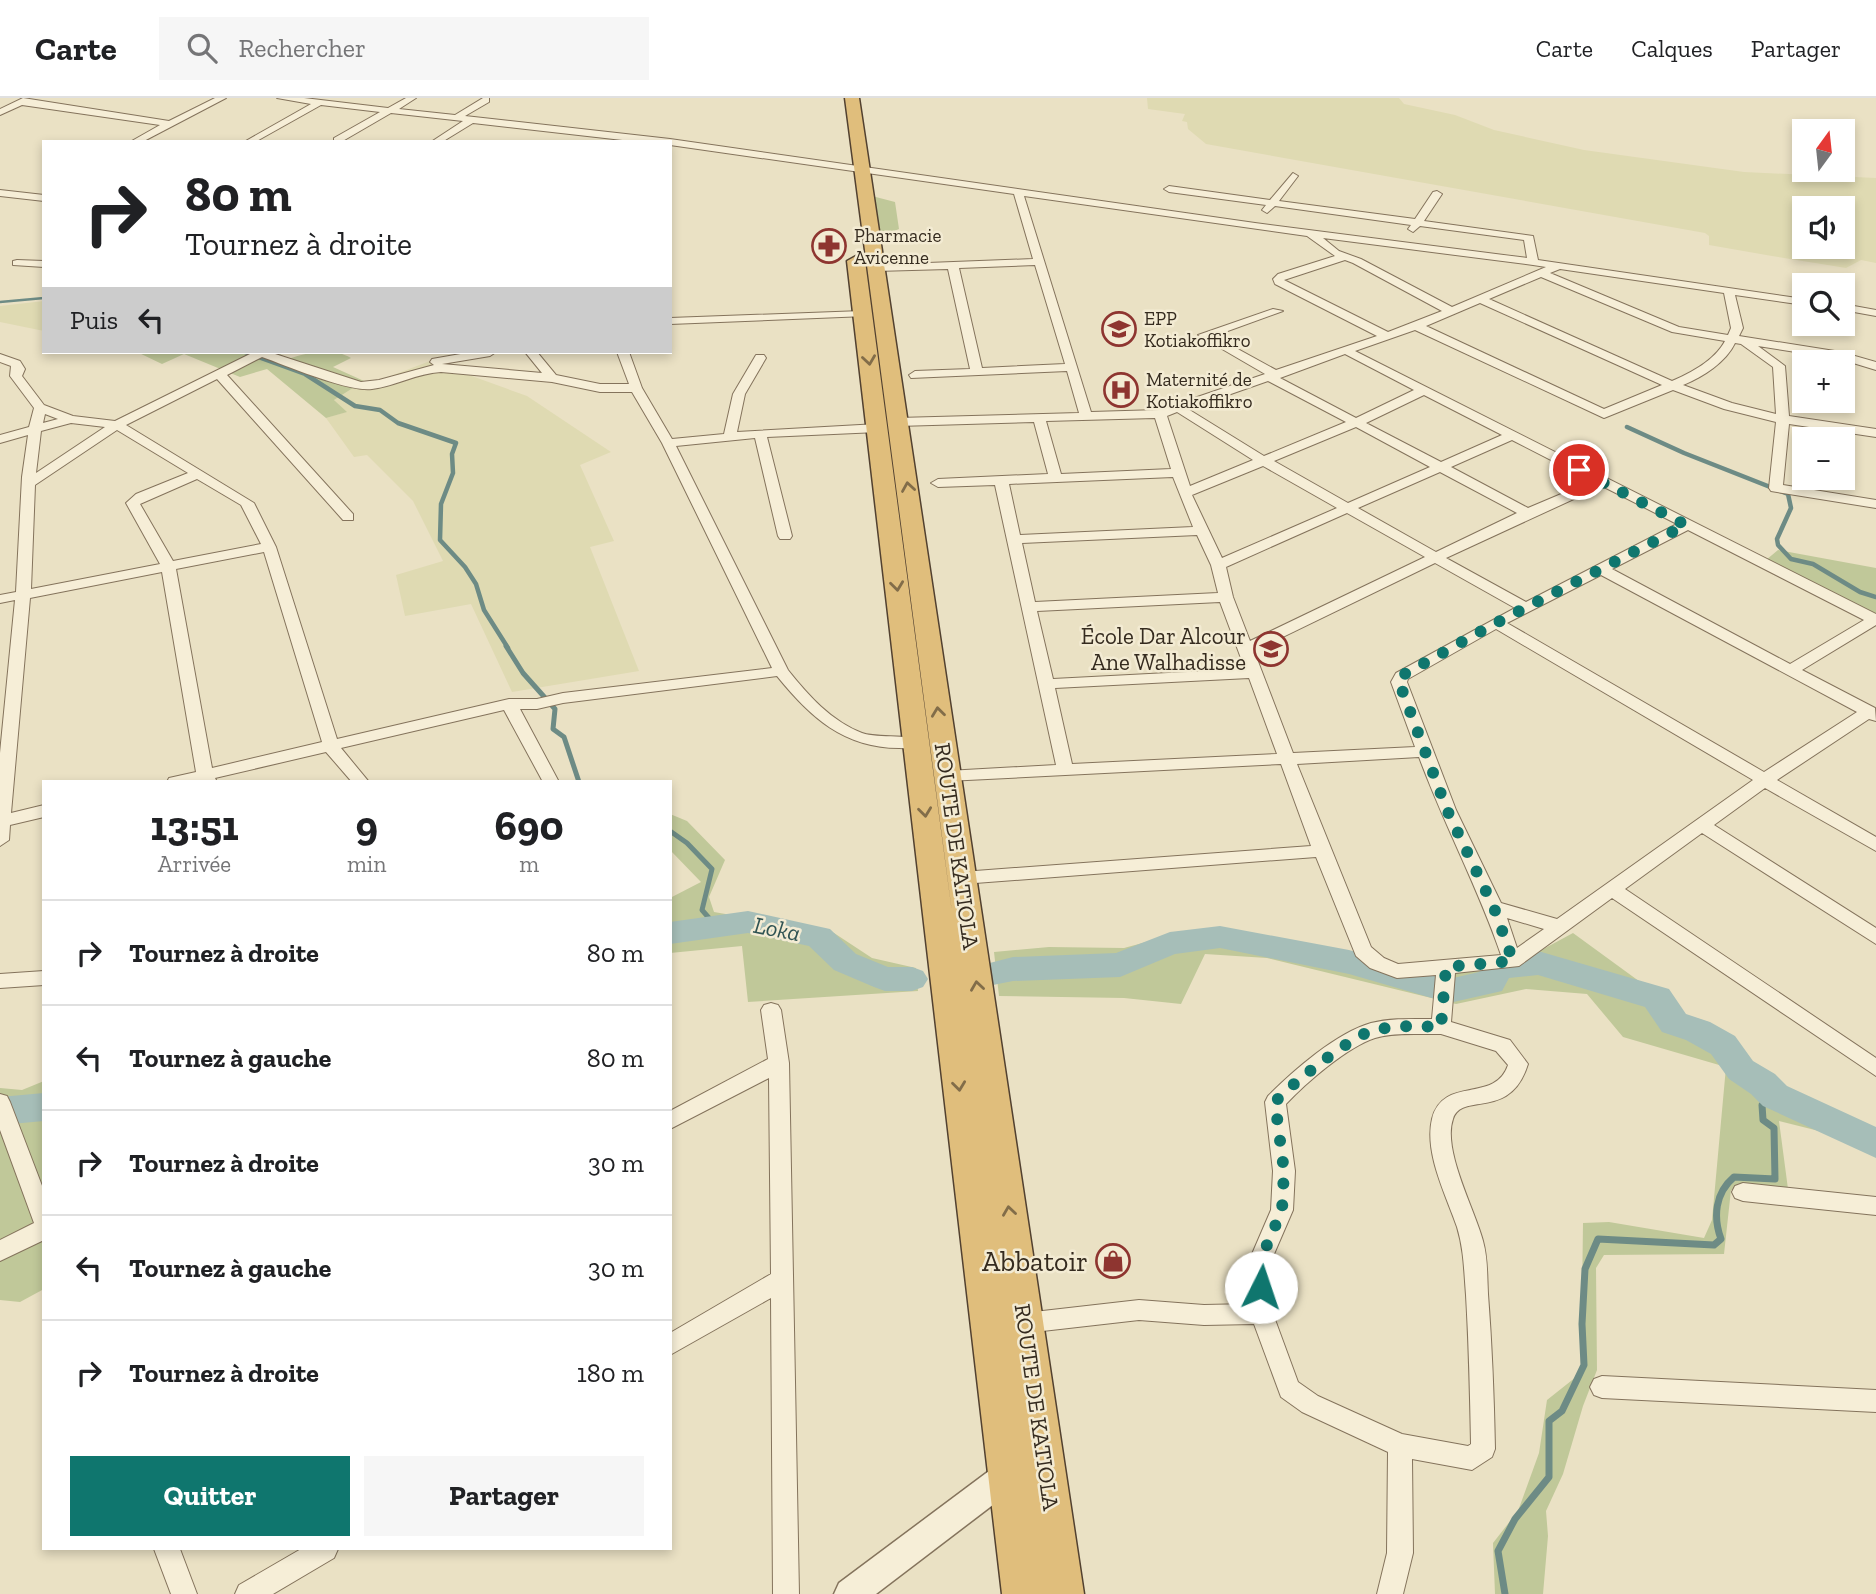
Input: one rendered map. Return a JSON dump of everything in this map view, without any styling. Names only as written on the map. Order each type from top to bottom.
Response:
[{"type":"highway","name":"ROUTE DE KATIOLA","points":[[836,98],[876,268],[916,743],[1023,1594]]},
{"type":"highway","name":"ROUTE DE KATIOLA","points":[[852,98],[853,168],[862,314],[888,425],[947,776],[1063,1594]]},
{"type":"street","points":[[138,140],[222,98]]},
{"type":"street","points":[[281,98],[650,140]]},
{"type":"street","points":[[252,140],[328,98]]},
{"type":"street","points":[[337,140],[412,98]]},
{"type":"street","points":[[0,112],[26,100],[170,124]]},
{"type":"street","points":[[458,117],[486,100]]},
{"type":"street","points":[[438,140],[473,119]]},
{"type":"street","points":[[544,129],[548,140]]},
{"type":"street","points":[[672,142],[1792,300]]},
{"type":"street","points":[[1255,226],[1293,176]]},
{"type":"street","points":[[1169,189],[1529,238],[1533,262]]},
{"type":"street","points":[[1018,191],[1086,415]]},
{"type":"street","points":[[0,193],[42,198]]},
{"type":"street","points":[[1400,244],[1419,223],[1437,194]]},
{"type":"street","points":[[1310,233],[1344,257],[1357,261],[1453,312]]},
{"type":"street","points":[[1344,257],[1278,279],[1287,287],[1387,336]]},
{"type":"street","points":[[876,268],[1038,262]]},
{"type":"street","points":[[17,263],[42,264]]},
{"type":"street","points":[[953,265],[977,371]]},
{"type":"street","points":[[668,443],[888,425],[1160,414],[1416,326],[1558,266]]},
{"type":"street","points":[[1542,274],[1676,330],[1841,356],[1876,366]]},
{"type":"street","points":[[1729,292],[1738,340]]},
{"type":"street","points":[[1482,300],[1674,385],[1729,406],[1783,419],[1876,433]]},
{"type":"street","points":[[1855,309],[1876,313]]},
{"type":"street","points":[[1277,311],[1204,335],[1440,468],[1528,513]]},
{"type":"street","points":[[672,321],[862,314]]},
{"type":"street","points":[[1416,326],[1604,414],[1695,376],[1738,340]]},
{"type":"street","points":[[1738,340],[1779,366],[1783,419],[1776,488],[1876,504]]},
{"type":"street","points":[[1347,351],[1600,482],[1875,619]]},
{"type":"street","points":[[29,483],[117,425],[262,354]]},
{"type":"street","points":[[268,354],[360,386],[377,385],[443,359],[477,354]]},
{"type":"street","points":[[533,354],[552,378]]},
{"type":"street","points":[[624,354],[636,388],[668,443],[781,671],[806,704],[832,723],[867,740],[916,743]]},
{"type":"street","points":[[0,358],[16,364],[19,369],[16,376]]},
{"type":"street","points":[[730,437],[739,394],[760,358]]},
{"type":"street","points":[[424,368],[552,378],[600,388],[636,388]]},
{"type":"street","points":[[915,375],[1072,368]]},
{"type":"street","points":[[219,374],[294,454],[348,517]]},
{"type":"street","points":[[0,380],[16,376]]},
{"type":"street","points":[[16,376],[40,408],[71,419],[117,425],[247,503],[269,547],[332,748],[358,780]]},
{"type":"street","points":[[1185,493],[1357,422],[1424,390]]},
{"type":"street","points":[[0,840],[2,790],[23,594],[29,483],[34,430],[40,408]]},
{"type":"street","points":[[1178,408],[1264,461],[1525,608]]},
{"type":"street","points":[[1160,414],[1185,493],[1218,565],[1226,597],[1322,851],[1363,951],[1377,963],[1397,971],[1446,977],[1513,961],[1558,926],[1613,890],[1766,779],[1873,714]]},
{"type":"street","points":[[1039,417],[1056,478]]},
{"type":"street","points":[[0,439],[71,419]]},
{"type":"street","points":[[760,434],[785,536]]},
{"type":"street","points":[[1218,565],[1513,435]]},
{"type":"street","points":[[199,473],[141,497],[134,503],[168,566],[207,779],[509,704],[537,704],[563,698],[781,671]]},
{"type":"street","points":[[938,483],[1178,473]]},
{"type":"street","points":[[1001,480],[1065,770]]},
{"type":"street","points":[[1247,648],[1436,556],[1600,482]]},
{"type":"street","points":[[1513,961],[1494,908],[1447,810],[1424,752],[1399,682],[1401,676],[1496,623],[1686,525]]},
{"type":"street","points":[[1013,540],[1201,531]]},
{"type":"street","points":[[0,599],[269,547]]},
{"type":"street","points":[[1601,569],[1873,714]]},
{"type":"street","points":[[1028,607],[1226,597]]},
{"type":"street","points":[[1791,670],[1875,619]]},
{"type":"street","points":[[1496,623],[1876,845]]},
{"type":"street","points":[[1045,684],[1255,673]]},
{"type":"street","points":[[509,704],[550,780]]},
{"type":"street","points":[[947,776],[1424,752]]},
{"type":"street","points":[[2,821],[42,811]]},
{"type":"street","points":[[1702,825],[1876,937]]},
{"type":"street","points":[[962,878],[1322,851]]},
{"type":"street","points":[[1613,890],[1876,1068]]},
{"type":"street","points":[[1494,908],[1558,926]]},
{"type":"street","points":[[1441,1019],[1446,977]]},
{"type":"street","points":[[0,981],[42,978]]},
{"type":"street","points":[[771,1010],[779,1063],[786,1594]]},
{"type":"street","points":[[1441,1019],[1503,1045],[1518,1064],[1516,1079],[1508,1090],[1454,1103],[1443,1115],[1440,1135],[1473,1244],[1480,1332],[1483,1449],[1472,1458],[1400,1445],[1310,1404],[1289,1390],[1262,1314],[1260,1261],[1282,1210],[1284,1171],[1275,1102],[1291,1084],[1367,1032],[1441,1019]]},
{"type":"street","points":[[672,1120],[779,1063]]},
{"type":"street","points":[[0,1102],[42,1216]]},
{"type":"street","points":[[1743,1192],[1876,1206]]},
{"type":"street","points":[[0,1251],[42,1230]]},
{"type":"street","points":[[672,1344],[781,1279]]},
{"type":"street","points":[[1025,1323],[1139,1310],[1204,1315],[1262,1314]]},
{"type":"street","points":[[1602,1387],[1876,1401]]},
{"type":"street","points":[[1390,1594],[1400,1553],[1400,1445]]},
{"type":"street","points":[[850,1594],[1008,1475]]},
{"type":"street","points":[[167,1550],[184,1594]]},
{"type":"street","points":[[248,1594],[323,1550]]},
{"type":"shaded area","points":[[1147,98],[1399,98],[1404,104],[1455,115],[1494,130],[1584,150],[1744,172],[1792,174],[1792,182],[1855,182],[1855,177],[1876,178],[1876,263],[1861,260],[1846,268],[1792,259],[1855,259],[1855,196],[1792,196],[1792,259],[1709,245],[1709,236],[1705,233],[1206,144],[1188,129],[1187,122],[1182,121],[1185,114],[1148,109]]},
{"type":"shaded area","points":[[42,301],[42,331],[0,322],[0,306]]},
{"type":"shaded area","points":[[430,361],[527,396],[611,452],[580,465],[614,541],[590,547],[639,671],[512,692],[471,604],[405,616],[396,575],[443,561],[413,501],[367,455],[354,457],[326,418],[346,412],[334,400],[364,381],[370,384]]},
{"type":"green space","points":[[872,196],[895,202],[899,229],[878,238]]},
{"type":"green space","points":[[141,354],[184,354],[162,364]]},
{"type":"green space","points":[[184,354],[280,354],[288,359],[308,354],[340,354],[351,358],[333,367],[364,381],[334,400],[347,412],[326,418],[267,369],[240,377]]},
{"type":"green space","points":[[1778,550],[1876,568],[1876,615],[1766,560]]},
{"type":"green space","points":[[672,815],[687,821],[725,860],[709,897],[714,912],[834,933],[872,958],[916,968],[918,991],[748,1002],[742,946],[672,953],[672,897],[701,882],[672,852]]},
{"type":"green space","points":[[1573,933],[1798,1097],[1876,1129],[1876,1156],[1823,1132],[1779,1121],[1788,1189],[1731,1190],[1724,1254],[1604,1255],[1596,1268],[1597,1370],[1583,1406],[1563,1474],[1546,1511],[1548,1536],[1543,1594],[1495,1594],[1493,1543],[1518,1511],[1539,1453],[1547,1400],[1581,1373],[1583,1223],[1609,1222],[1704,1238],[1712,1220],[1726,1067],[1623,1037],[1587,994],[1526,989],[1456,1004],[1267,958],[1205,954],[1181,1004],[1124,998],[999,996],[994,952],[1049,947],[1124,948],[1172,935],[1260,935],[1411,976],[1508,968]]},
{"type":"green space","points":[[42,1082],[42,1290],[20,1302],[0,1300],[0,1088],[22,1090]]},
{"type":"waterway","points":[[0,302],[42,298]]},
{"type":"waterway","points":[[250,354],[305,374],[355,406],[380,410],[398,423],[456,443],[452,454],[453,473],[441,504],[440,540],[465,567],[476,584],[484,610],[508,648]]},
{"type":"waterway","points":[[1627,427],[1684,453],[1788,494],[1791,508],[1777,539],[1778,545],[1791,559],[1813,564],[1860,592],[1876,597]]},
{"type":"waterway","points":[[506,646],[523,673],[555,709],[553,729],[564,737],[578,780]]},
{"type":"waterway","points":[[672,832],[687,843],[712,869],[702,910],[716,926]]},
{"type":"waterway","name":"Loka","points":[[672,933],[748,922],[819,937],[845,962],[885,979],[912,979]]},
{"type":"waterway","points":[[993,973],[1013,969],[1120,965],[1170,943],[1220,937],[1349,962],[1449,991],[1491,982],[1498,967],[1538,963],[1657,998],[1674,1023],[1698,1031],[1723,1045],[1741,1070],[1763,1084],[1775,1096],[1876,1143]]},
{"type":"waterway","points":[[1505,1594],[1498,1551],[1515,1519],[1549,1477],[1549,1421],[1562,1411],[1584,1365],[1582,1324],[1585,1269],[1598,1239],[1714,1245],[1721,1239],[1717,1206],[1728,1183],[1734,1177],[1775,1179],[1774,1128],[1763,1120],[1762,1105],[1775,1096]]},
{"type":"waterway","name":"Loka","points":[[0,1111],[42,1107]]},
{"type":"place","name":"Pharmacie Avicenne","points":[[829,246]]},
{"type":"place","name":"EPP Kotiakoffikro","points":[[1119,329]]},
{"type":"place","name":"Maternité de Kotiakoffikro","points":[[1121,390]]},
{"type":"place","name":"École Dar Alcour Ane Walhadisse","points":[[1271,649]]},
{"type":"place","name":"Abbatoir","points":[[1113,1261]]},
{"type":"route","points":[[1261,1287],[1260,1261],[1282,1210],[1284,1171],[1275,1102],[1291,1084],[1367,1032],[1405,1026],[1441,1027],[1446,967],[1513,961],[1494,908],[1447,810],[1399,682],[1401,676],[1496,623],[1686,525],[1579,470]]}]
